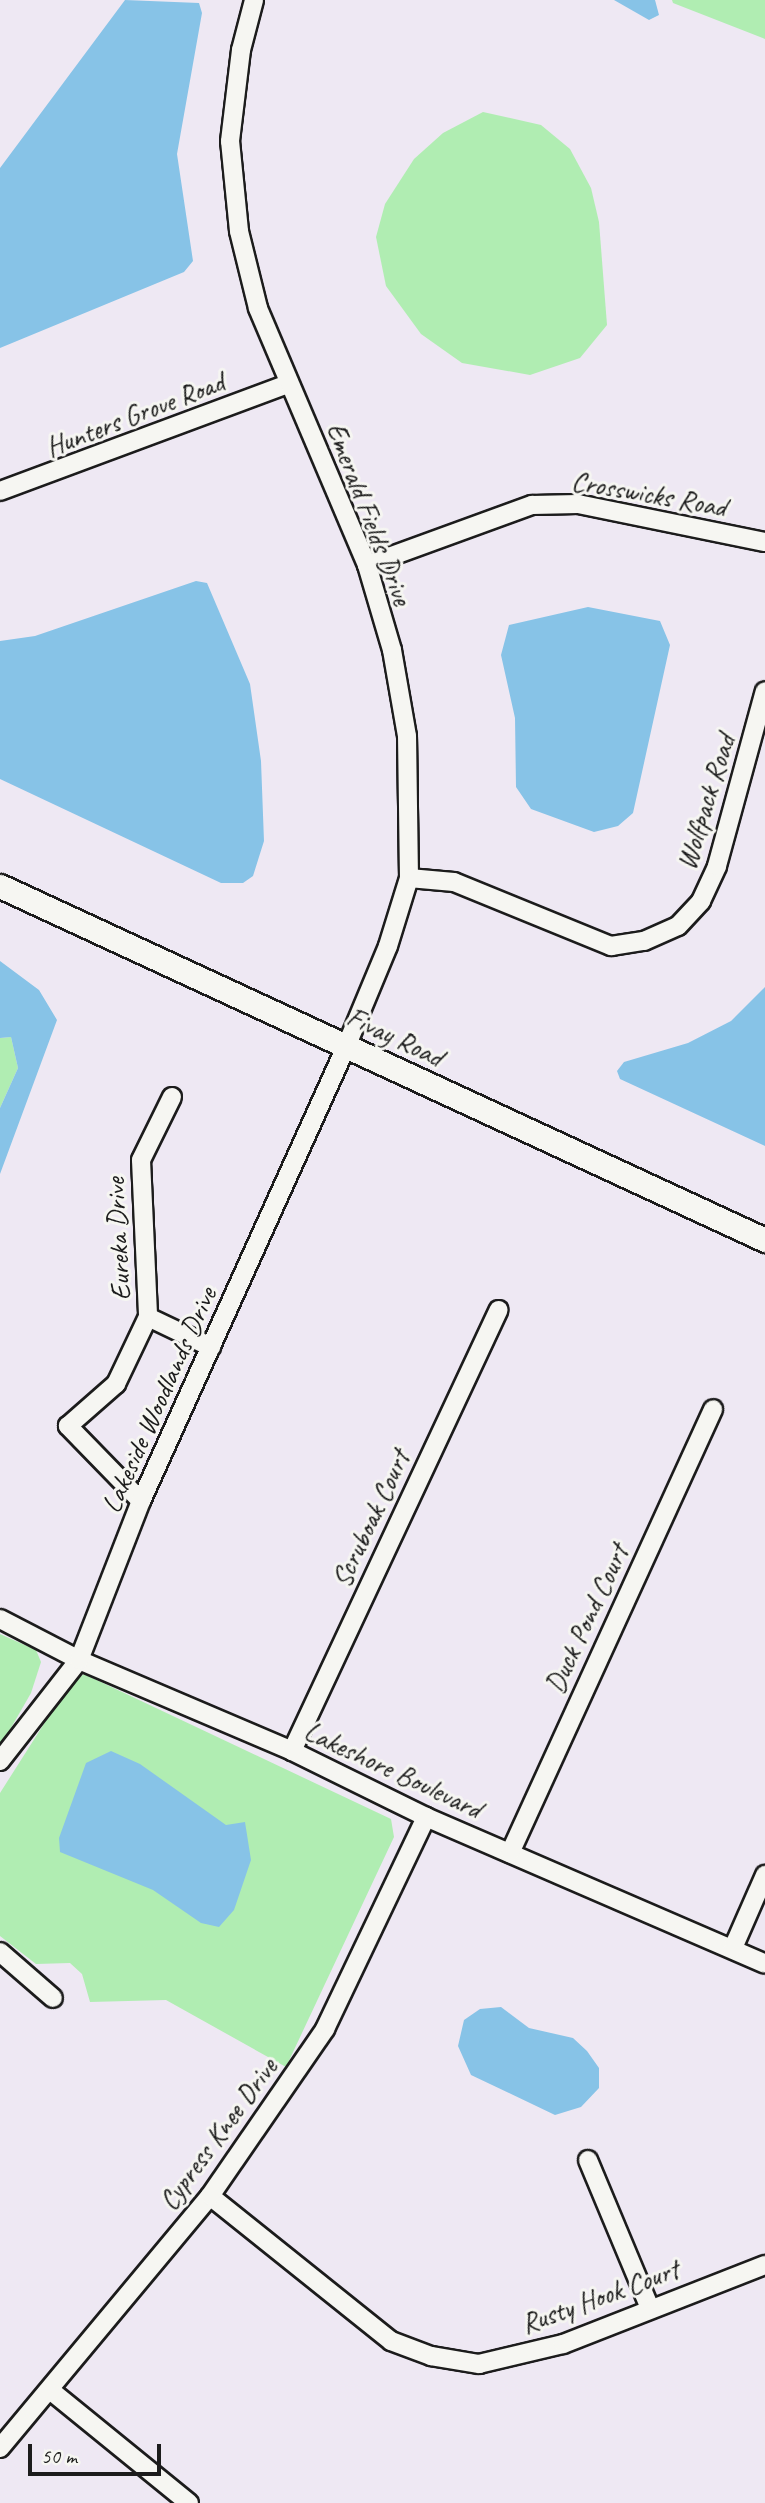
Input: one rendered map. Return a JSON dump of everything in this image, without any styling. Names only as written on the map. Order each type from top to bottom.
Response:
[{"type":"street","name":"Emerald Fields Drive","points":[[254,0],[241,50],[230,141],[239,231],[251,282],[288,384],[367,565],[392,650],[407,736],[409,878],[388,946],[346,1047]]},
{"type":"street","name":"Hunters Grove Road","points":[[0,491],[288,384]]},
{"type":"street","name":"Crosswicks Road","points":[[367,565],[531,505],[578,504],[765,542]]},
{"type":"street","name":"Wolfpack Road","points":[[409,878],[454,882],[611,946],[644,941],[678,926],[701,901],[717,866],[765,691]]},
{"type":"street","name":"Fivay Road","points":[[0,886],[765,1240]]},
{"type":"street","name":"Lakeside Woodlands Drive","points":[[0,1761],[79,1660],[141,1501],[346,1047]]},
{"type":"street","name":"Eureka Drive","points":[[172,1097],[141,1160],[148,1317],[211,1347]]},
{"type":"street","name":"Scruboak Court","points":[[292,1751],[499,1310]]},
{"type":"street","points":[[141,1501],[68,1426],[117,1384],[148,1317]]},
{"type":"street","name":"Duck Pond Court","points":[[510,1853],[713,1409]]},
{"type":"street","name":"Lakeshore Boulevard","points":[[0,1619],[79,1660],[292,1751],[426,1817],[765,1964]]},
{"type":"street","name":"Cypress Knee Drive","points":[[0,2448],[210,2196],[325,2029],[426,1817]]},
{"type":"street","points":[[733,1948],[765,1875]]},
{"type":"street","points":[[0,1952],[53,1998]]},
{"type":"street","points":[[588,2160],[650,2308]]},
{"type":"street","name":"Rusty Hook Court","points":[[210,2196],[391,2341],[431,2356],[479,2364],[563,2344],[765,2265]]},
{"type":"street","points":[[50,2390],[189,2503]]},
{"type":"green space","points":[[672,0],[765,0],[765,39],[673,3]]},
{"type":"green space","points":[[483,112],[541,125],[570,149],[591,188],[599,222],[607,325],[580,358],[530,375],[462,363],[421,334],[386,286],[376,237],[385,204],[414,159],[443,133]]},
{"type":"green space","points":[[11,1037],[18,1068],[0,1108],[0,1038]]},
{"type":"green space","points":[[0,1634],[36,1650],[41,1662],[31,1693],[0,1747]]},
{"type":"green space","points":[[84,1674],[391,1819],[394,1837],[286,2067],[166,2000],[90,2002],[82,1974],[70,1963],[36,1964],[0,1936],[0,1793],[68,1686]]},
{"type":"water","points":[[125,0],[199,3],[202,13],[177,154],[193,261],[184,272],[0,348],[0,168]]},
{"type":"water","points":[[614,0],[655,0],[659,15],[649,20]]},
{"type":"water","points":[[196,581],[207,583],[250,684],[261,761],[264,841],[253,876],[243,883],[221,883],[0,779],[0,641],[35,636]]},
{"type":"water","points":[[588,607],[660,621],[670,645],[633,813],[618,826],[594,832],[531,809],[516,787],[515,718],[501,655],[509,625]]},
{"type":"water","points":[[0,961],[39,990],[57,1020],[0,1174],[0,1108],[18,1068],[11,1037],[0,1038]]},
{"type":"water","points":[[765,987],[765,1146],[620,1079],[617,1071],[624,1062],[688,1043],[731,1021]]},
{"type":"water","points":[[111,1751],[140,1764],[226,1825],[245,1822],[251,1860],[234,1910],[219,1927],[201,1923],[153,1890],[60,1852],[59,1838],[86,1763]]},
{"type":"water","points":[[501,2007],[529,2028],[573,2038],[587,2051],[599,2068],[599,2088],[581,2107],[555,2115],[471,2075],[458,2046],[464,2020],[480,2009]]}]
